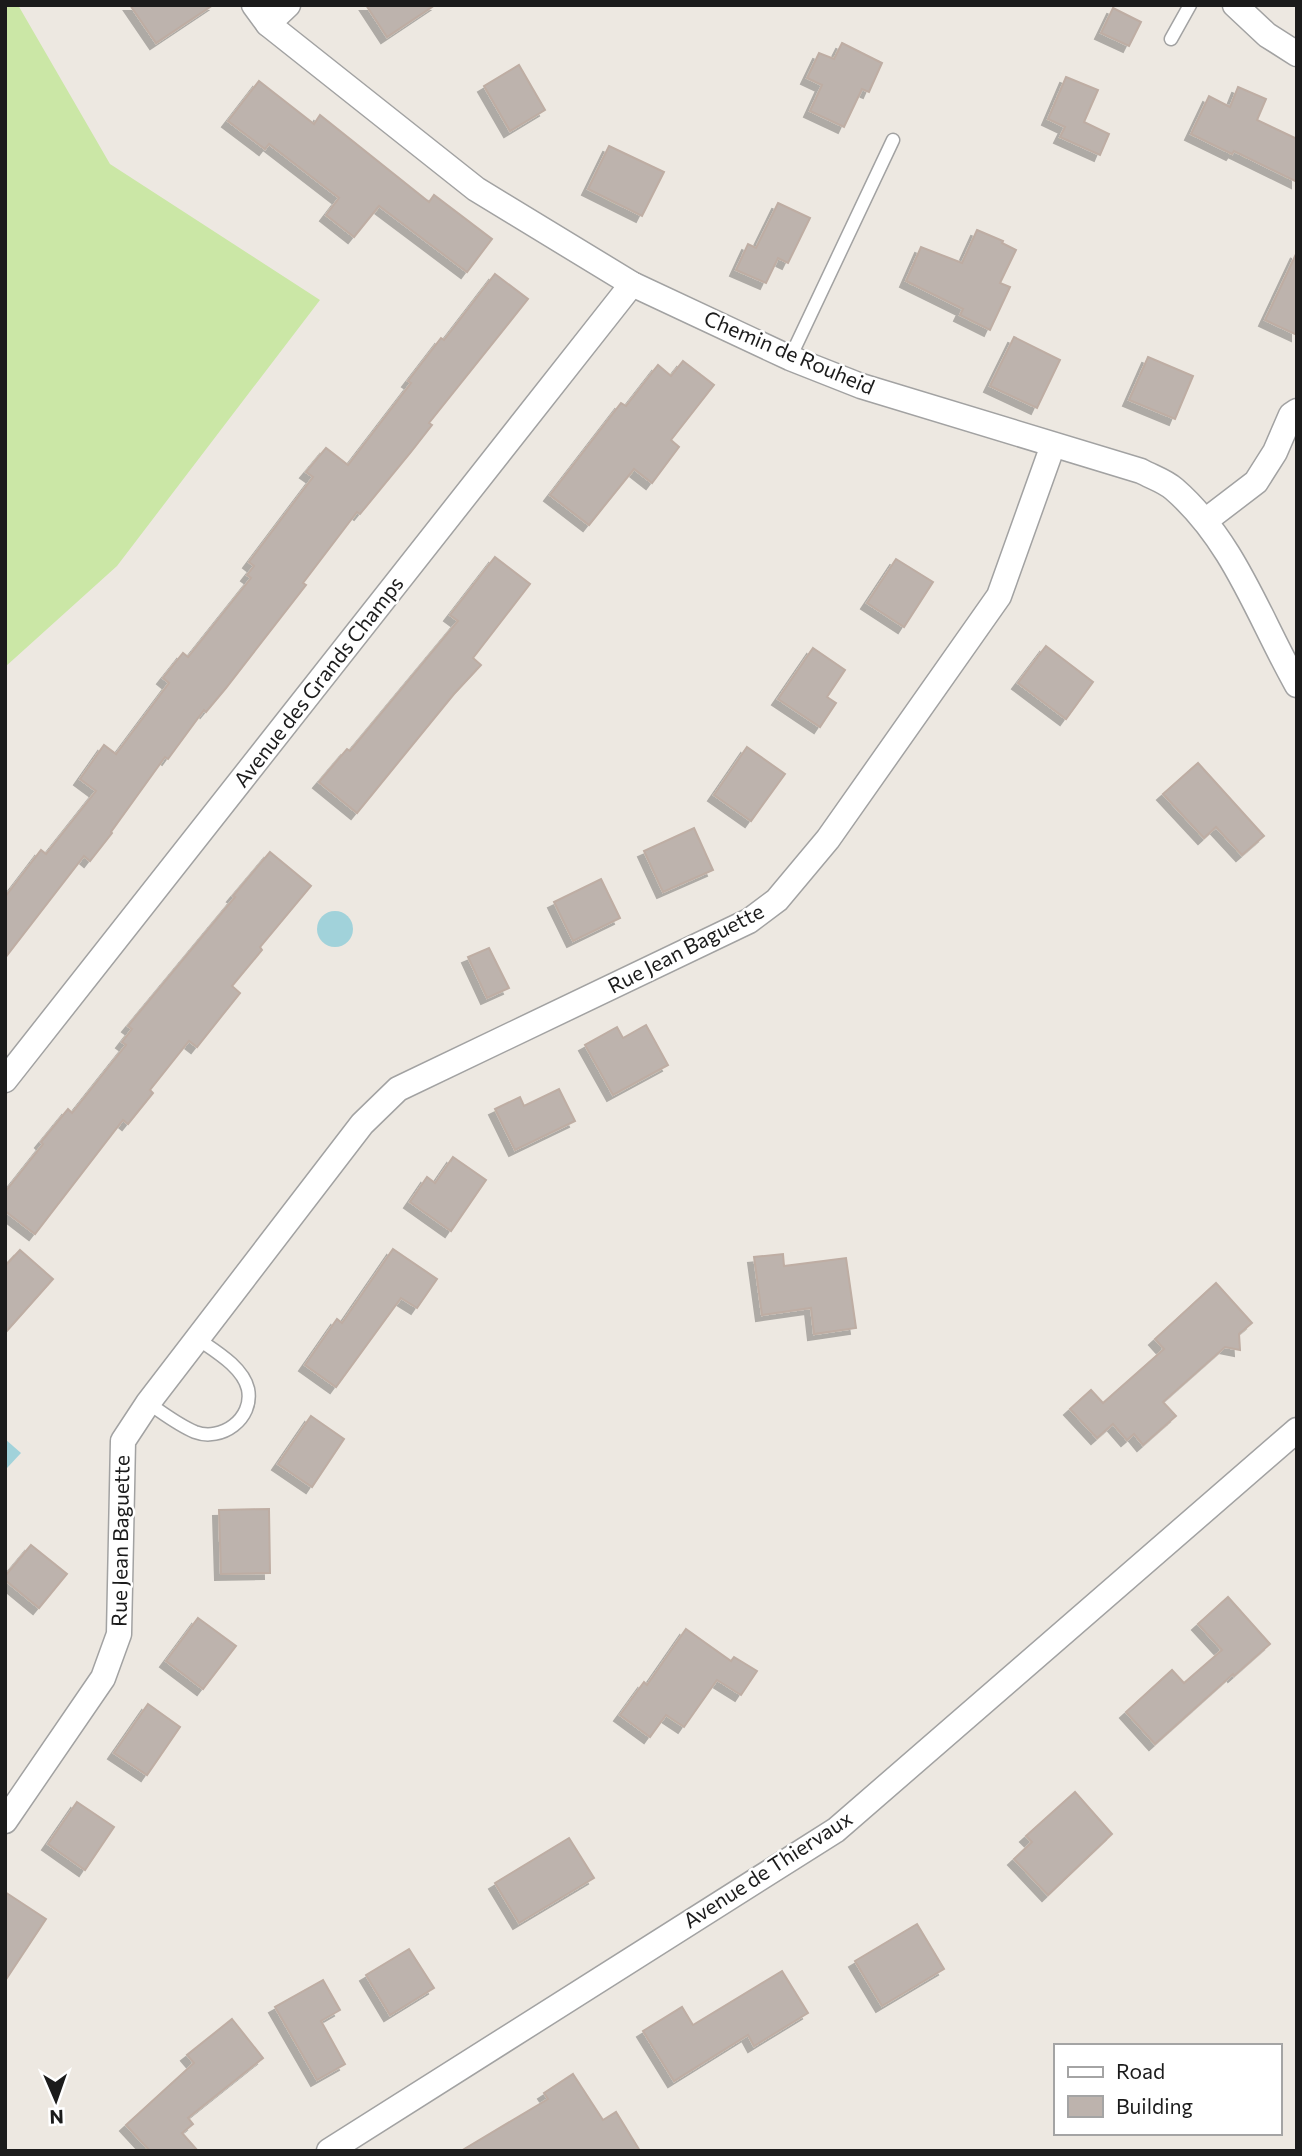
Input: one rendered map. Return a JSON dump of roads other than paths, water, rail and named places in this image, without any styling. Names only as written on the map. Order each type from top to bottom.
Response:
[{"type":"street","points":[[261,15],[288,5]]},
{"type":"street","points":[[1235,5],[1267,35],[1297,54]]},
{"type":"street","name":"Chemin de Rouheid","points":[[261,15],[476,189],[632,284],[790,358],[861,386],[1141,471],[1173,488],[1205,521],[1235,563],[1297,685]]},
{"type":"street","name":"Avenue des Grands Champs","points":[[5,1080],[632,284]]},
{"type":"street","points":[[1205,521],[1256,482],[1275,452],[1292,415],[1297,411]]},
{"type":"street","name":"Rue Jean Baguette","points":[[5,1821],[103,1678],[119,1634],[124,1441],[148,1403],[362,1124],[398,1089],[749,921],[777,900],[828,839],[999,596],[1053,446]]},
{"type":"street","name":"Avenue de Thiervaux","points":[[329,2151],[835,1830],[1297,1430]]},
{"type":"lane","points":[[1171,39],[1190,5]]},
{"type":"lane","points":[[790,358],[893,140]]},
{"type":"lane","points":[[148,1403],[197,1433],[216,1434],[230,1429],[241,1418],[247,1406],[248,1388],[239,1373],[225,1359],[198,1339]]},
{"type":"water","points":[[335,911],[348,916],[353,929],[348,942],[335,947],[322,942],[317,929],[322,916]]},
{"type":"water","points":[[5,1439],[21,1453],[7,1468],[5,1467]]}]
